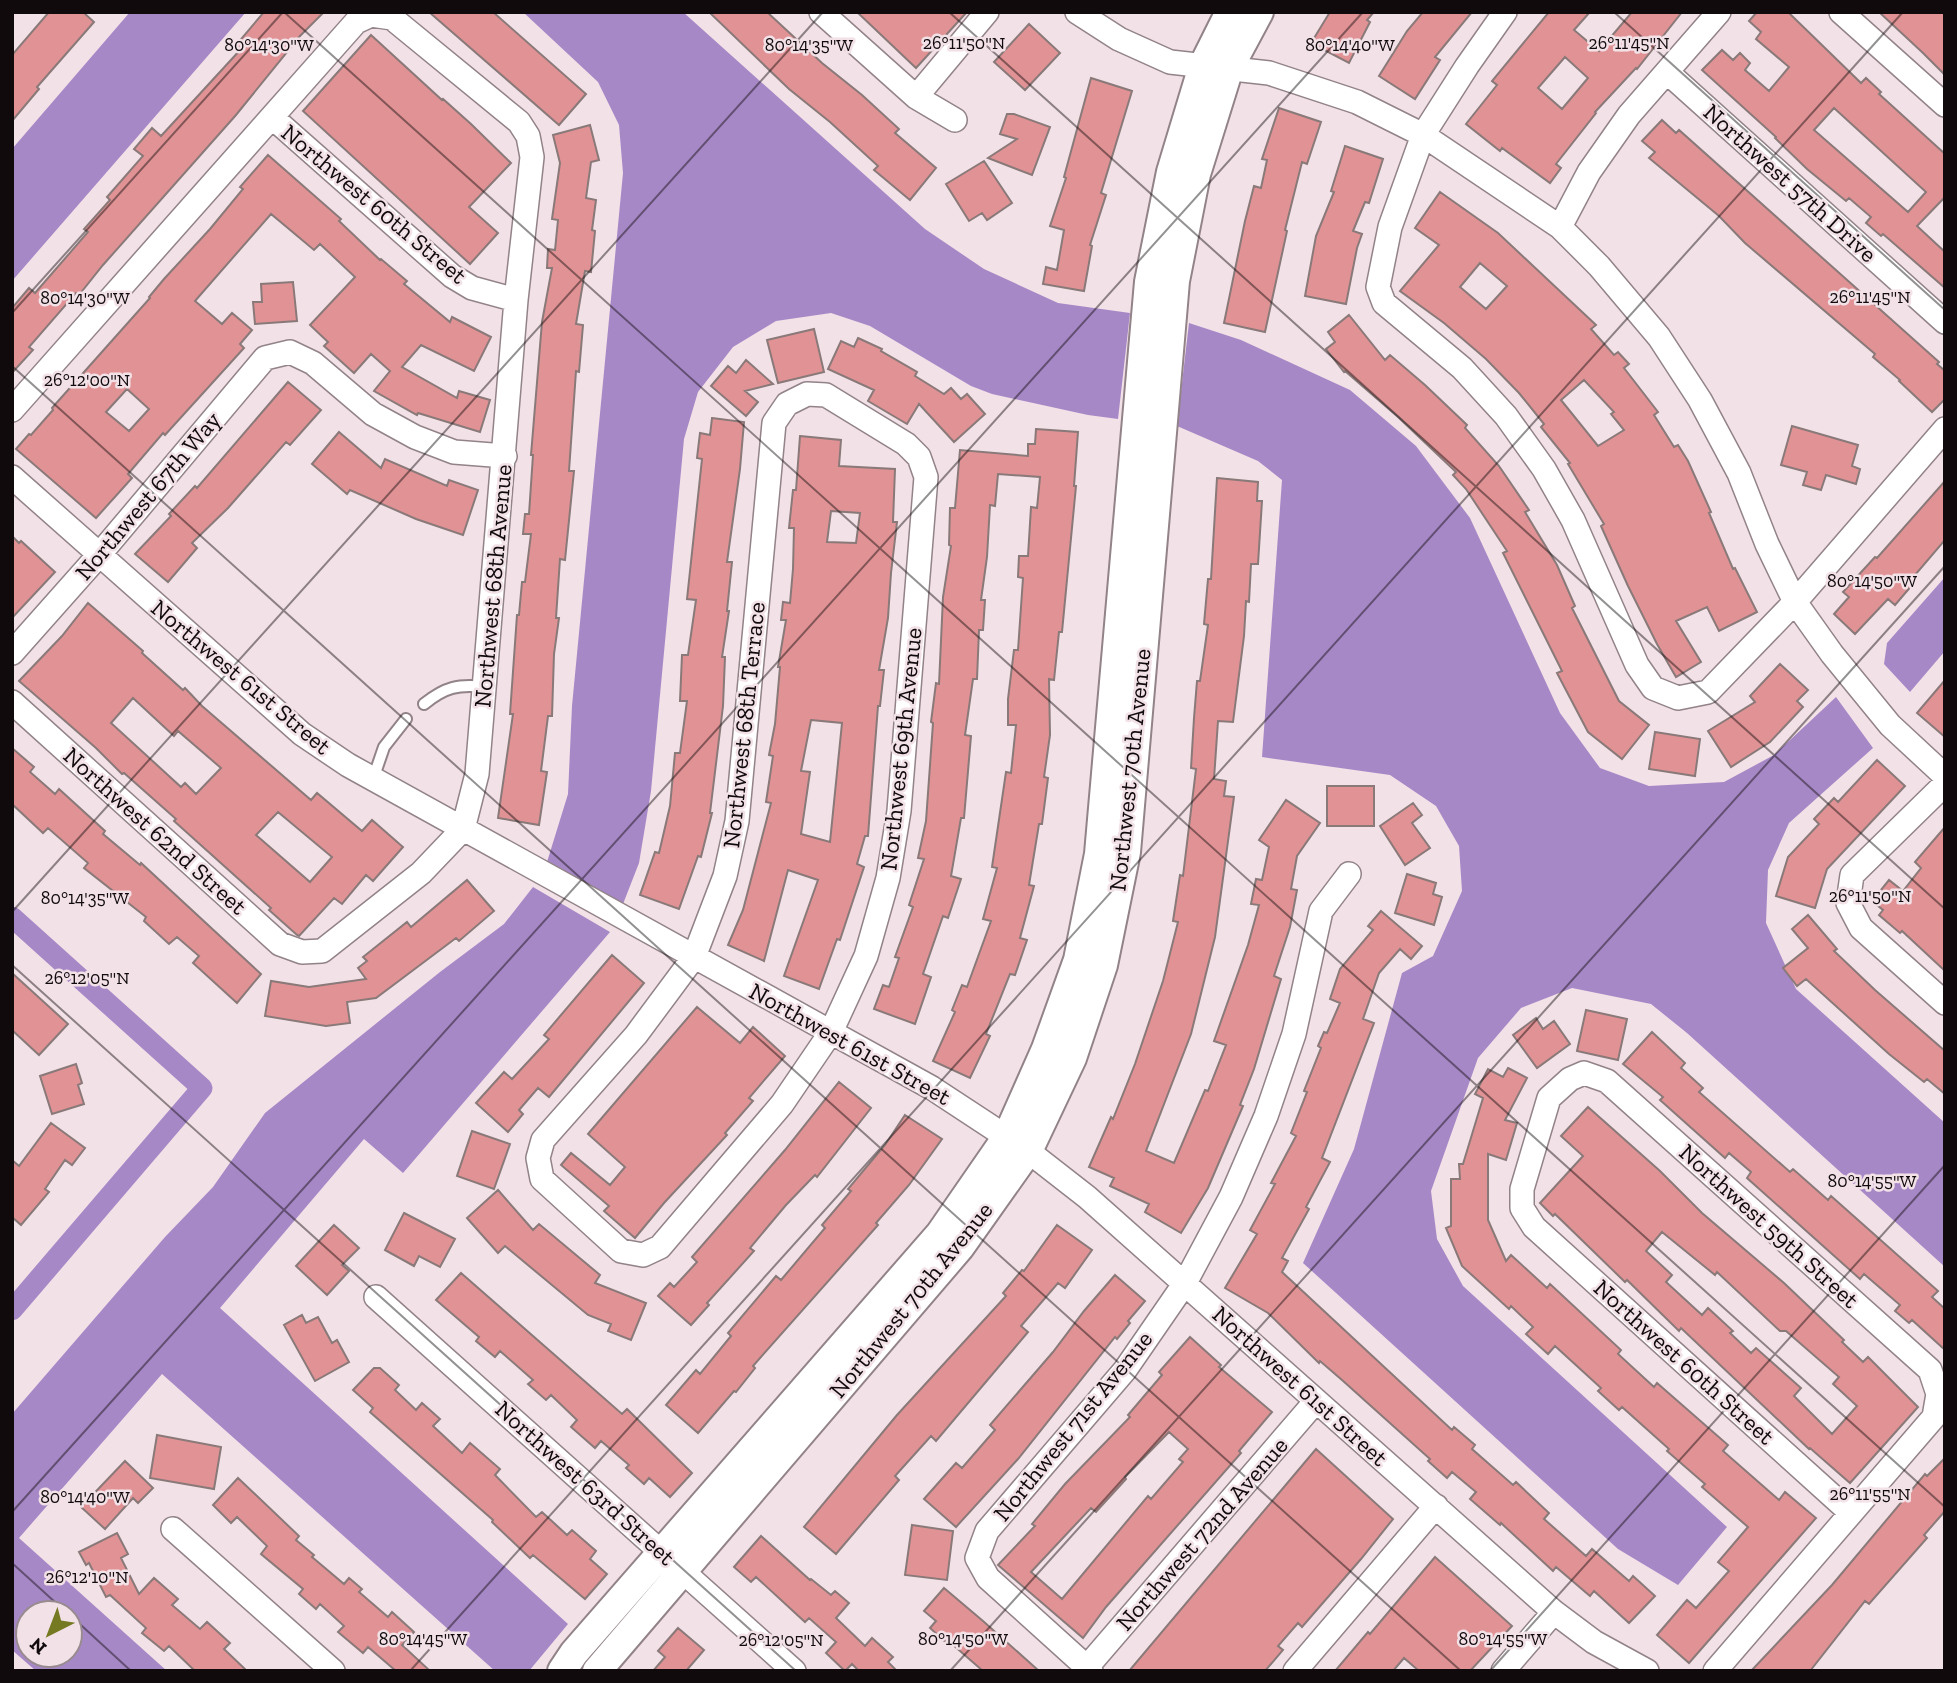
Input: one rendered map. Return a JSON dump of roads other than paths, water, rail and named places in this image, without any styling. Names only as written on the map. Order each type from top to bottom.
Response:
[{"type":"street","points":[[821,12],[916,97],[955,120]]},
{"type":"street","points":[[916,97],[988,12]]},
{"type":"street","points":[[1077,12],[1119,40],[1170,62],[1269,73],[1357,102],[1423,135],[1560,227],[1599,266],[1659,337],[1700,400],[1739,473],[1767,544],[1795,603],[1832,654],[1890,725],[1945,776]]},
{"type":"street","name":"Northwest 70th Avenue","points":[[672,1561],[960,1247],[1017,1144],[1046,1049],[1079,960],[1099,854],[1149,282],[1171,172],[1216,67],[1230,12]]},
{"type":"street","name":"Northwest 70th Avenue","points":[[1216,67],[1259,12]]},
{"type":"street","points":[[1505,12],[1423,135],[1390,228],[1378,287],[1384,303],[1462,368],[1506,416],[1544,469],[1573,520],[1637,665],[1653,688],[1678,698],[1708,692],[1795,603],[1945,429]]},
{"type":"street","points":[[1560,227],[1589,172],[1629,115],[1718,12]]},
{"type":"street","points":[[1841,12],[1945,105]]},
{"type":"street","name":"Northwest 68th Avenue","points":[[273,118],[356,22],[370,15],[392,18],[519,122],[527,136],[532,157],[516,300],[477,774],[463,829],[421,873],[322,951],[302,952]]},
{"type":"street","name":"Northwest 57th Drive","points":[[1667,72],[1945,322]]},
{"type":"street","points":[[12,410],[273,118]]},
{"type":"street","name":"Northwest 60th Street","points":[[273,118],[452,276],[472,288],[516,300]]},
{"type":"street","name":"Northwest 67th Way","points":[[12,653],[99,555],[265,358],[290,352],[313,363],[373,414],[415,437],[454,452],[505,456]]},
{"type":"street","name":"Northwest 68th Terrace","points":[[643,1255],[621,1251],[542,1179],[538,1158],[543,1140],[636,1035],[694,957],[725,876],[737,821],[774,423],[787,404],[807,394],[826,395],[906,444],[919,457]]},
{"type":"street","name":"Northwest 69th Avenue","points":[[643,1255],[660,1247],[782,1104],[831,1032],[866,956],[888,878],[899,811],[926,477],[919,457]]},
{"type":"street","name":"Northwest 61st Street","points":[[12,477],[302,734],[373,779],[932,1088],[1017,1144],[1087,1196],[1554,1612],[1594,1642],[1647,1671]]},
{"type":"street","name":"Northwest 62nd Street","points":[[12,702],[280,944],[302,952]]},
{"type":"street","points":[[1945,784],[1852,876],[1848,903],[1861,928],[1945,1003]]},
{"type":"street","name":"Northwest 71st Avenue","points":[[1089,1669],[988,1578],[977,1558],[986,1531],[1125,1370],[1185,1283],[1231,1197],[1266,1116],[1294,1034],[1321,911],[1349,874]]},
{"type":"street","name":"Northwest 59th Street","points":[[1522,1208],[1522,1189],[1549,1098],[1570,1079],[1584,1073],[1607,1081],[1930,1370],[1938,1394],[1934,1417],[1850,1512]]},
{"type":"street","name":"Northwest 60th Street","points":[[1522,1208],[1534,1227],[1850,1512]]},
{"type":"street","name":"Northwest 63rd Street","points":[[376,1297],[794,1671]]},
{"type":"street","name":"Northwest 72nd Avenue","points":[[1089,1669],[1316,1401]]},
{"type":"street","points":[[1295,1671],[1436,1506]]},
{"type":"street","points":[[1715,1671],[1850,1512]]},
{"type":"street","points":[[173,1529],[333,1671]]},
{"type":"street","points":[[562,1671],[574,1653],[672,1561]]},
{"type":"street","points":[[597,1671],[672,1561]]},
{"type":"street","points":[[1503,1671],[1554,1612]]},
{"type":"lane","points":[[424,704],[439,692],[454,687],[485,687]]},
{"type":"lane","points":[[373,779],[384,747],[405,719]]},
{"type":"waterway","points":[[12,917],[202,1088],[12,1310]]}]
